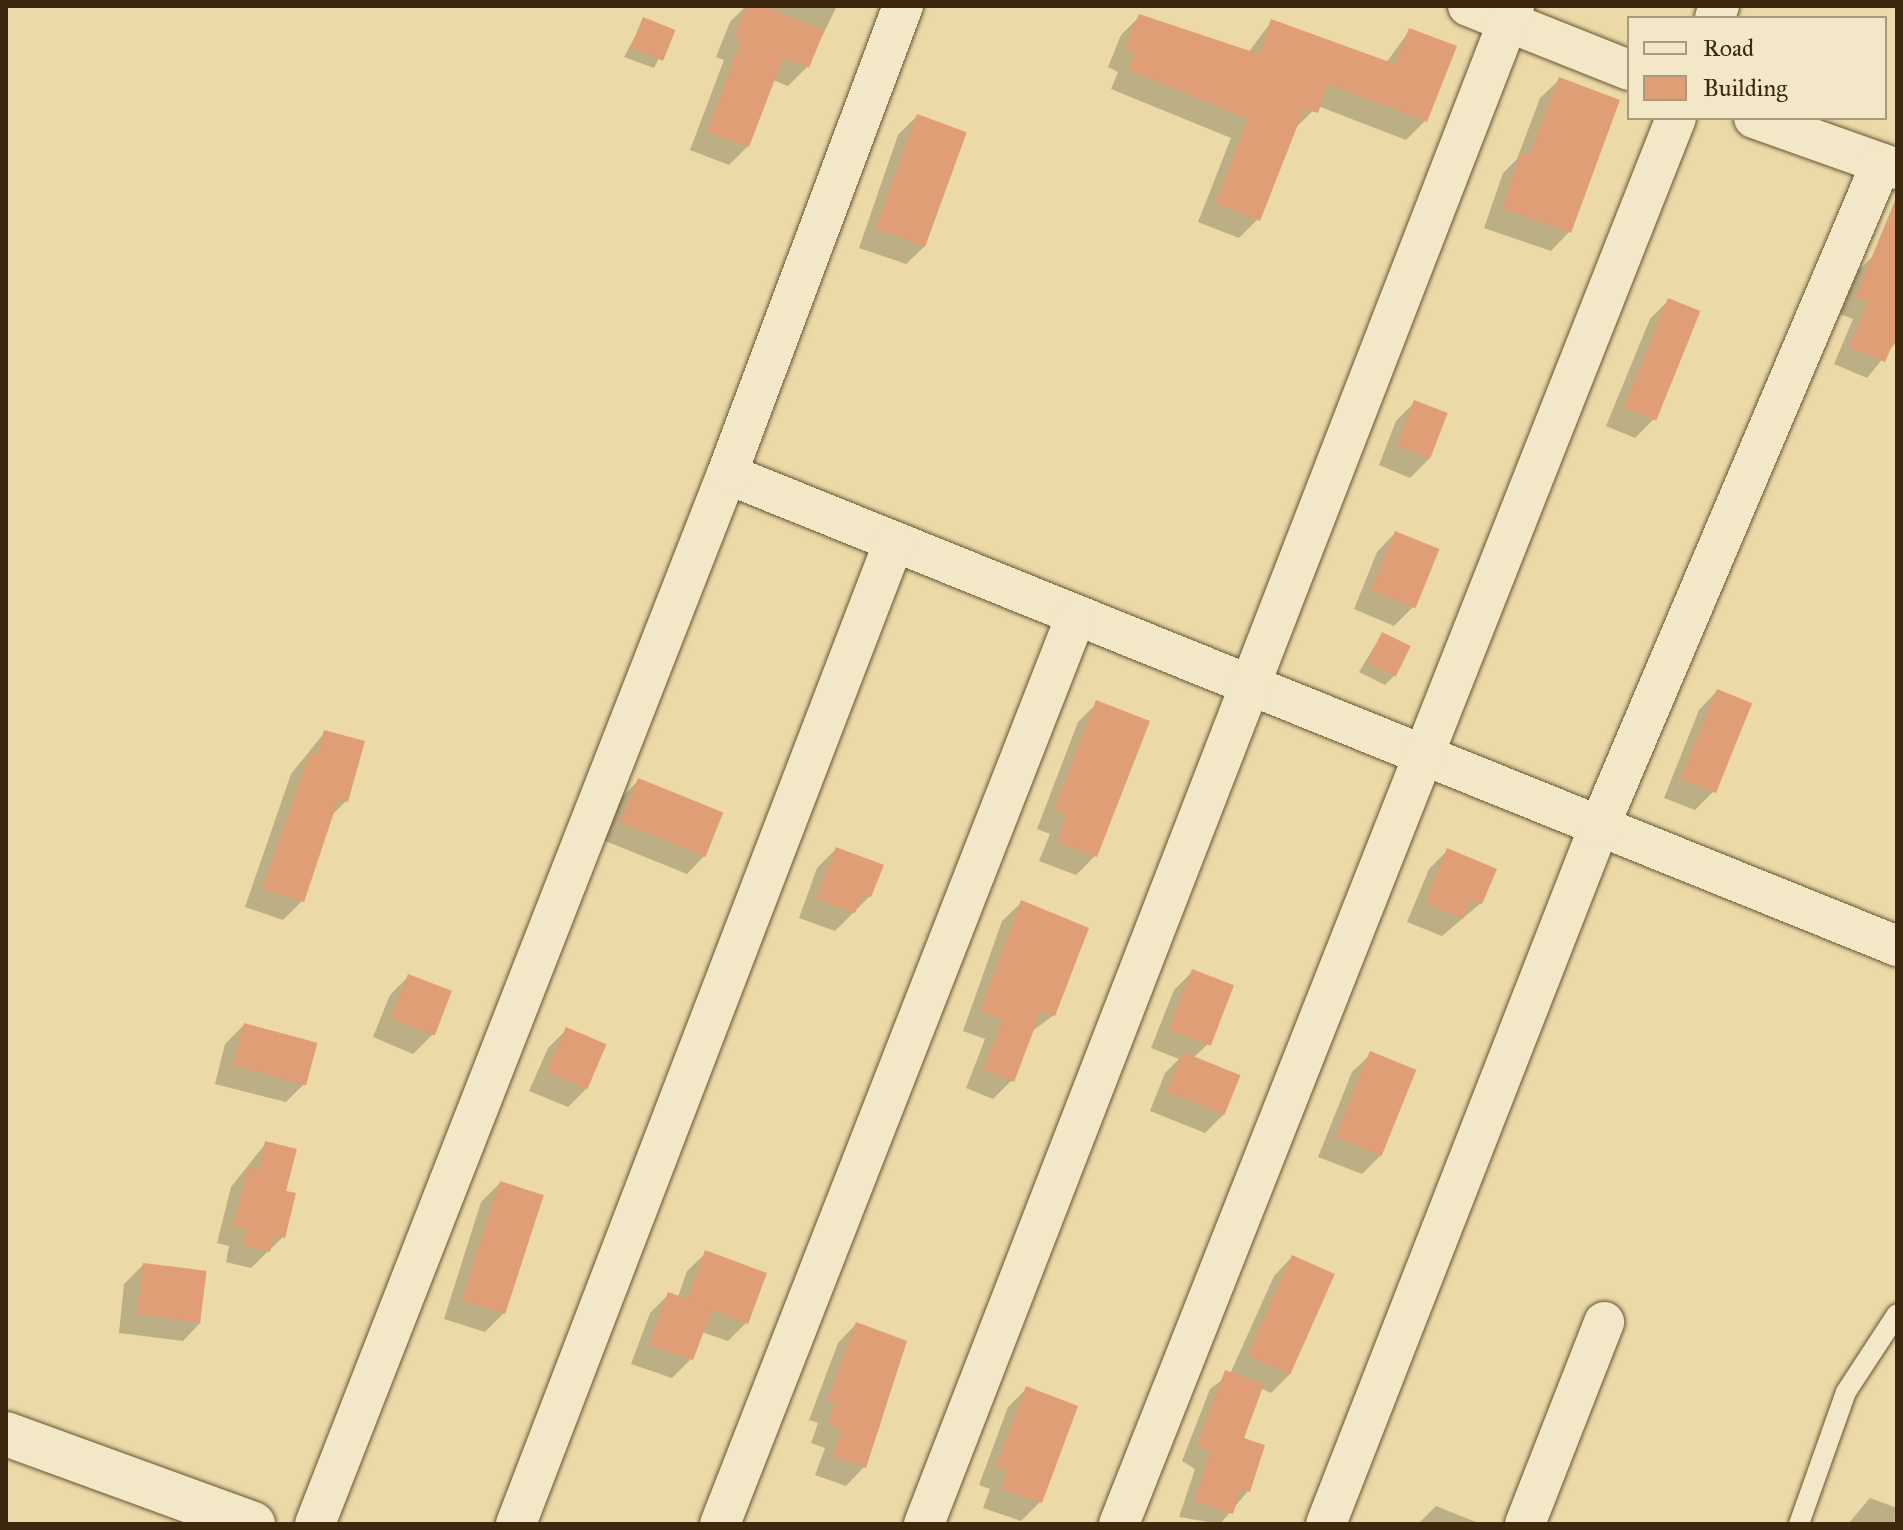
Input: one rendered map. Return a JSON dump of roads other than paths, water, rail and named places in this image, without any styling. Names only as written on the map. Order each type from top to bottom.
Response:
[{"type":"street","points":[[315,1524],[727,474],[903,6]]},
{"type":"street","points":[[1468,6],[1511,14],[1627,69]]},
{"type":"street","points":[[924,1524],[1511,14]]},
{"type":"street","points":[[1119,1524],[1675,120]]},
{"type":"street","points":[[1326,1524],[1599,827],[1889,166],[1760,120]]},
{"type":"street","points":[[727,474],[1897,946]]},
{"type":"street","points":[[516,1524],[894,542]]},
{"type":"street","points":[[720,1524],[1076,616]]},
{"type":"street","points":[[1525,1524],[1604,1322]]},
{"type":"street","points":[[6,1434],[253,1524]]},
{"type":"lane","points":[[1799,1524],[1846,1392],[1897,1314]]}]
